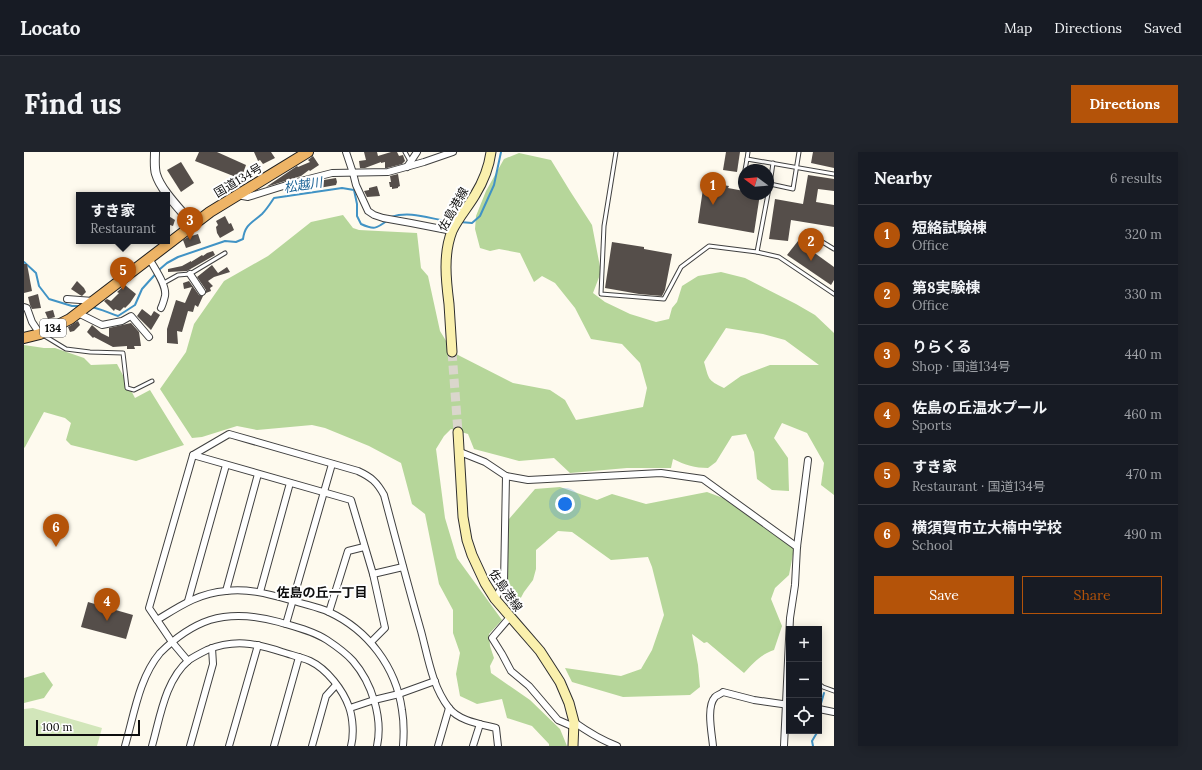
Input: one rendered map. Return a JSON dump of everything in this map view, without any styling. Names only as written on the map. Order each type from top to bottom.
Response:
[{"type":"highway","name":"国道134号","points":[[170,242],[210,212],[308,152]]},
{"type":"highway","name":"国道134号","points":[[24,338],[40,334],[70,318],[168,244]]},
{"type":"main road","name":"佐島港線","points":[[452,352],[446,278],[446,257],[453,230],[476,194],[489,164],[491,152]]},
{"type":"main road","name":"佐島港線","points":[[458,432],[463,517],[467,540],[472,555],[485,583],[495,599],[540,651],[560,682],[574,725],[573,746]]},
{"type":"street","points":[[155,152],[154,161],[156,174],[166,192]]},
{"type":"street","points":[[346,152],[356,185],[368,211],[383,218],[453,230]]},
{"type":"street","points":[[408,164],[417,152]]},
{"type":"street","points":[[237,195],[248,197],[292,183],[332,173],[388,172],[408,164],[424,162],[452,152]]},
{"type":"street","points":[[170,197],[193,225]]},
{"type":"street","points":[[149,258],[165,290],[166,295],[161,308]]},
{"type":"street","points":[[190,274],[202,292]]},
{"type":"street","points":[[67,299],[92,302]]},
{"type":"street","points":[[24,308],[27,308],[32,322],[40,334]]},
{"type":"street","points":[[78,312],[102,325],[122,321],[131,316],[148,337]]},
{"type":"street","points":[[188,661],[172,642],[149,608],[193,455],[228,434],[358,470],[369,476],[378,485],[384,495],[438,690],[449,708],[459,716],[496,728],[498,746]]},
{"type":"street","points":[[460,452],[485,462],[506,476],[528,480],[662,473],[703,479],[797,547]]},
{"type":"street","points":[[193,455],[351,500],[372,574],[385,628],[371,642]]},
{"type":"street","points":[[789,626],[795,585],[797,547],[808,460]]},
{"type":"street","points":[[286,624],[332,464]]},
{"type":"street","points":[[188,601],[226,465]]},
{"type":"street","points":[[226,590],[258,474]]},
{"type":"street","points":[[495,599],[504,583],[506,476]]},
{"type":"street","points":[[260,592],[290,483]]},
{"type":"street","points":[[328,612],[348,551],[364,547]]},
{"type":"street","points":[[372,574],[403,567]]},
{"type":"street","points":[[157,620],[188,601],[207,594],[226,590],[260,592],[328,612],[357,630],[371,642],[392,675],[399,694],[402,709],[404,726],[403,746]]},
{"type":"street","points":[[125,746],[142,686],[152,665],[160,653],[172,642],[195,626],[212,620],[248,616],[264,618],[310,631],[327,640],[341,650],[353,662],[365,680],[374,700],[379,735],[377,746]]},
{"type":"street","points":[[510,617],[492,638],[511,671],[529,686],[558,720],[574,725],[617,746]]},
{"type":"street","points":[[152,746],[166,695],[175,677],[188,661],[199,654],[227,643],[258,645],[299,657],[311,661],[330,675],[350,708],[352,725],[351,746]]},
{"type":"street","points":[[229,746],[258,645]]},
{"type":"street","points":[[190,746],[214,664],[212,648]]},
{"type":"street","points":[[274,746],[299,657]]},
{"type":"street","points":[[788,662],[788,698]]},
{"type":"street","points":[[350,708],[399,694],[435,681]]},
{"type":"street","points":[[312,746],[326,696],[336,685]]},
{"type":"street","points":[[712,746],[710,711],[716,696],[724,692],[754,700],[786,705]]},
{"type":"street","points":[[438,746],[449,708]]},
{"type":"street","points":[[822,710],[834,712]]},
{"type":"street","points":[[473,746],[480,724]]},
{"type":"street","points":[[784,746],[786,726]]},
{"type":"lane","points":[[405,152],[408,164]]},
{"type":"lane","points":[[616,152],[604,226],[602,294],[664,298],[681,267],[709,246],[757,252],[779,257],[834,294]]},
{"type":"lane","points":[[746,164],[748,152]]},
{"type":"lane","points":[[774,185],[793,188],[799,152]]},
{"type":"lane","points":[[747,159],[834,174]]},
{"type":"lane","points":[[757,252],[767,200]]},
{"type":"lane","points":[[806,232],[834,248]]},
{"type":"lane","points":[[161,281],[178,275],[190,274],[225,253]]},
{"type":"lane","points":[[40,334],[66,349],[90,352],[123,353],[127,388],[134,390],[152,381]]},
{"type":"lane","points":[[822,686],[834,691]]},
{"type":"green space","points":[[519,153],[551,160],[592,225],[601,272],[593,293],[605,302],[630,314],[656,322],[669,319],[672,308],[677,302],[682,286],[698,276],[721,272],[745,278],[796,304],[815,315],[834,333],[834,495],[821,485],[824,463],[807,433],[782,423],[774,438],[788,458],[789,491],[772,490],[757,479],[754,452],[746,434],[732,436],[716,462],[708,468],[690,466],[673,459],[671,468],[627,468],[570,473],[554,458],[519,461],[474,449],[468,434],[451,429],[444,436],[436,449],[445,518],[457,558],[502,620],[489,634],[490,646],[494,658],[490,666],[491,673],[530,700],[560,729],[567,746],[549,746],[549,744],[532,726],[507,718],[502,699],[477,704],[460,696],[456,674],[460,653],[453,633],[453,610],[439,584],[425,514],[412,504],[401,463],[369,446],[325,428],[312,425],[257,430],[237,426],[202,437],[192,438],[160,389],[186,352],[194,324],[224,281],[268,256],[311,222],[343,215],[353,228],[359,230],[417,233],[421,268],[428,276],[440,331],[451,349],[458,355],[513,383],[550,390],[565,400],[576,420],[643,407],[647,388],[640,363],[622,344],[591,339],[575,308],[555,283],[542,276],[534,282],[520,253],[499,249],[490,251],[480,248],[475,229],[476,216],[486,191],[504,159]],"holes":[[[726,328],[763,334],[785,340],[819,365],[770,365],[741,376],[724,388],[712,381],[708,376],[704,362]]]},
{"type":"green space","points":[[24,345],[55,348],[84,358],[91,365],[117,364],[135,398],[150,390],[184,445],[136,461],[71,445],[66,440],[71,423],[65,418],[44,412],[24,448]]},
{"type":"green space","points":[[560,487],[597,500],[612,494],[646,504],[707,492],[723,498],[794,549],[789,575],[775,588],[771,599],[782,626],[774,650],[758,659],[744,673],[707,642],[704,643],[692,634],[698,665],[700,687],[690,695],[623,697],[572,682],[565,668],[621,676],[641,669],[652,650],[664,615],[648,557],[611,560],[572,532],[558,531],[536,550],[536,569],[533,580],[524,592],[516,607],[506,603],[509,519],[535,489]]},
{"type":"green space","points":[[44,672],[53,685],[44,698],[24,703],[24,678]]},
{"type":"green space","points":[[33,708],[102,728],[97,746],[24,746],[24,709]]},
{"type":"building","points":[[199,152],[217,152],[246,165],[241,179],[195,161]]},
{"type":"building","points":[[254,152],[271,152],[275,158],[263,164],[260,160],[258,161]]},
{"type":"building","points":[[364,152],[377,152],[378,156],[391,152],[397,152],[399,156],[403,155],[405,161],[402,164],[387,168],[385,168],[385,162],[381,162],[365,168],[360,168],[359,161],[366,160]]},
{"type":"building","points":[[726,152],[740,152],[737,172],[723,170]]},
{"type":"building","points":[[813,152],[834,152],[834,168],[811,163]]},
{"type":"building","points":[[313,156],[319,165],[310,171],[309,170],[301,176],[266,187],[297,166],[298,167],[310,162],[308,160]]},
{"type":"building","points":[[181,162],[194,183],[181,192],[167,170]]},
{"type":"building","points":[[398,174],[400,186],[392,189],[389,182],[391,182],[390,176]]},
{"type":"building","points":[[808,175],[834,179],[834,191],[818,189],[816,202],[834,205],[834,227],[791,220],[788,241],[769,239],[775,199],[803,204]]},
{"type":"building","points":[[336,178],[336,185],[319,188],[318,182]]},
{"type":"building","points":[[704,182],[729,186],[728,188],[738,190],[738,200],[759,200],[754,233],[698,223]]},
{"type":"building","points":[[377,186],[380,196],[367,197],[364,191]]},
{"type":"building","points":[[225,216],[229,224],[231,223],[234,230],[220,238],[217,233],[216,227],[218,225],[216,221]]},
{"type":"building","points":[[170,217],[175,220],[173,226],[170,225]]},
{"type":"building","points":[[198,234],[201,243],[186,248],[183,240]]},
{"type":"building","points":[[798,241],[834,267],[834,280],[831,285],[787,255]]},
{"type":"building","points":[[612,242],[644,247],[644,249],[672,254],[665,290],[662,296],[639,294],[605,288]]},
{"type":"building","points":[[213,251],[215,255],[187,271],[168,272],[168,269],[182,266]]},
{"type":"building","points":[[24,264],[27,264],[32,291],[24,293]]},
{"type":"building","points":[[212,265],[218,273],[227,267],[230,272],[214,277],[208,281],[213,286],[210,288],[211,291],[206,293],[206,290],[197,277]]},
{"type":"building","points":[[77,281],[86,292],[82,296],[71,289]]},
{"type":"building","points":[[189,281],[199,295],[203,296],[198,307],[195,305],[193,312],[188,311],[182,332],[177,331],[178,344],[167,343],[167,329],[176,300],[185,303],[192,287],[184,289],[183,283]]},
{"type":"building","points":[[125,285],[136,294],[125,308],[124,307],[120,311],[115,309],[114,311],[104,301],[107,299],[111,301],[119,293],[117,292]]},
{"type":"building","points":[[38,294],[41,308],[32,309],[28,297]]},
{"type":"building","points":[[142,309],[151,316],[154,311],[160,315],[151,330],[137,316]]},
{"type":"building","points":[[53,310],[55,317],[48,319],[45,312]]},
{"type":"building","points":[[78,321],[80,325],[74,331],[70,332],[68,327]]},
{"type":"building","points":[[131,323],[139,332],[141,346],[134,346],[135,349],[127,349],[127,346],[113,347],[94,337],[93,338],[87,332],[92,325],[101,333],[109,337],[109,328]]},
{"type":"building","points":[[88,602],[133,615],[126,639],[81,627]]},
{"type":"waterway","name":"松越川","points":[[460,222],[472,223],[480,216],[494,185],[501,152]]},
{"type":"waterway","name":"松越川","points":[[91,307],[118,316],[135,305],[142,289],[167,263],[178,257],[225,241],[236,242],[243,239],[247,227],[264,212],[274,198],[342,188],[354,190],[357,204],[357,216],[361,224],[375,228],[388,220]]},
{"type":"waterway","name":"松越川","points":[[391,217],[399,215],[414,215],[453,222]]},
{"type":"waterway","name":"松越川","points":[[24,262],[36,273],[39,286],[49,299],[72,306],[81,306]]},
{"type":"waterway","points":[[822,700],[824,693]]},
{"type":"waterway","points":[[813,746],[812,741],[816,734]]},
{"type":"tunnel","points":[[452,352],[458,432]]},
{"type":"place","name":"短絡試験棟","points":[[713,205]]},
{"type":"place","name":"りらくる","points":[[190,240]]},
{"type":"place","name":"第8実験棟","points":[[811,261]]},
{"type":"place","name":"すき家","points":[[123,290]]},
{"type":"place","name":"横須賀市立大楠中学校","points":[[56,547]]},
{"type":"place","name":"佐島の丘温水プール","points":[[107,621]]},
{"type":"district","name":"佐島の丘一丁目","points":[[322,592]]}]
